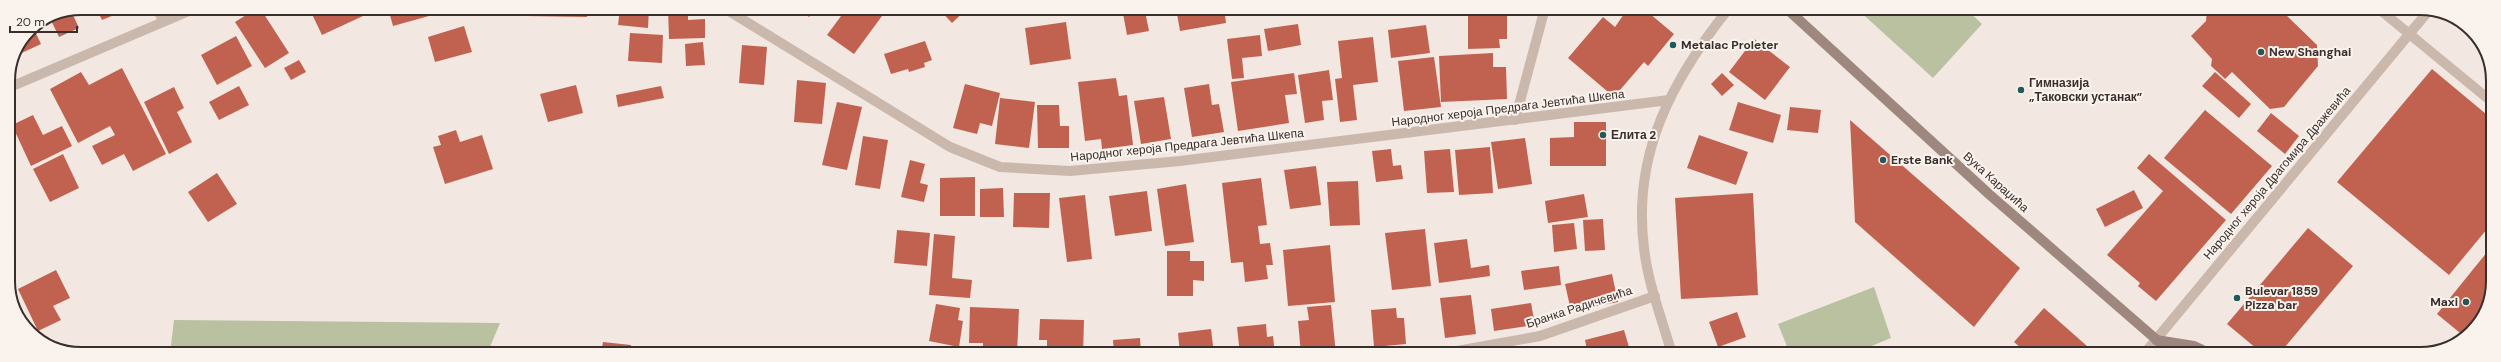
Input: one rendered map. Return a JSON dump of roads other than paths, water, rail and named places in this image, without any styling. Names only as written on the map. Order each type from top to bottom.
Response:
[{"type":"street","points":[[160,15],[163,21]]},
{"type":"street","points":[[15,85],[178,15]]},
{"type":"street","name":"Народног хероја Предрага Јевтића Шкепа","points":[[735,15],[950,147],[1000,167],[1070,171],[1180,161],[1669,100]]},
{"type":"street","points":[[1515,120],[1543,15]]},
{"type":"street","points":[[1670,347],[1655,296],[1644,247],[1644,201],[1651,147],[1659,120],[1686,66],[1724,15]]},
{"type":"street","name":"Вука Караџића","points":[[1794,15],[1990,195],[2164,347]]},
{"type":"street","points":[[2386,15],[2486,97]]},
{"type":"street","name":"Народног хероја Драгомира Дражевића","points":[[2150,347],[2424,16]]},
{"type":"street","name":"Бранка Радичевића","points":[[1487,347],[1540,336],[1655,296]]},
{"type":"street","points":[[2156,340],[2196,347]]},
{"type":"place","name":"Metalac Proleter","points":[[1673,45]]},
{"type":"place","name":"New Shanghai","points":[[2261,52]]},
{"type":"place","name":"Гимназија „Таковски устанак”","points":[[2021,90]]},
{"type":"place","name":"Елита 2","points":[[1603,135]]},
{"type":"place","name":"Erste Bank","points":[[1883,160]]},
{"type":"place","name":"Bulevar 1859 Pizza bar","points":[[2237,298]]},
{"type":"place","name":"Maxi","points":[[2466,302]]}]
